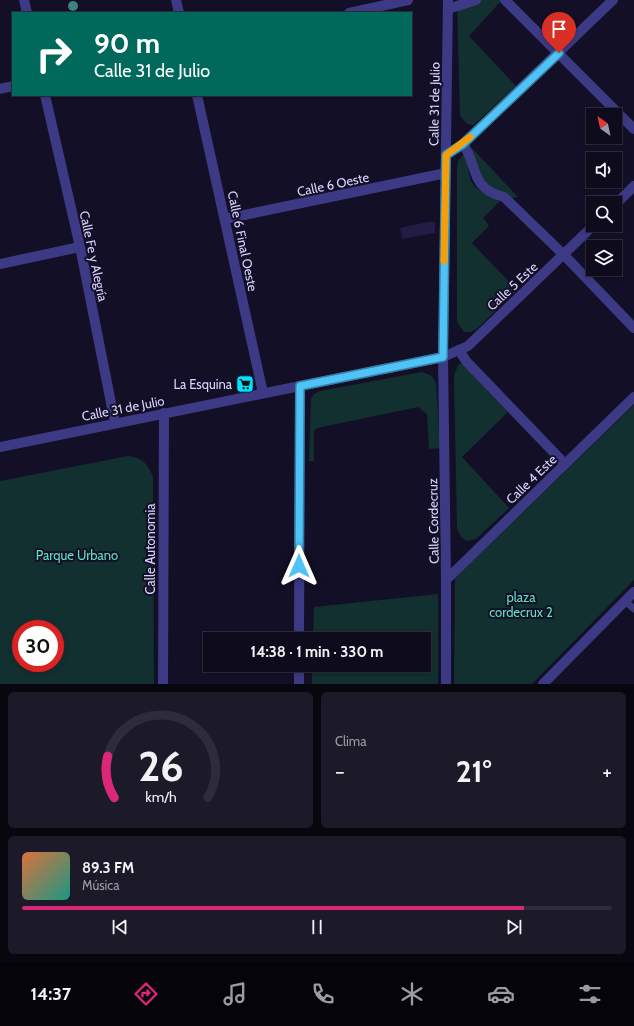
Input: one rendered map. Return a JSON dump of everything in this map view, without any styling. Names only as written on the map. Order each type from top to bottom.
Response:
[{"type":"street","points":[[24,0],[27,12]]},
{"type":"street","points":[[176,0],[179,12]]},
{"type":"street","points":[[354,12],[408,0]]},
{"type":"street","points":[[448,5],[476,0]]},
{"type":"street","points":[[505,0],[634,129]]},
{"type":"street","points":[[446,155],[463,144],[613,0]]},
{"type":"street","name":"Calle 31 de Julio","points":[[0,447],[443,357],[448,5]]},
{"type":"street","points":[[0,89],[12,86]]},
{"type":"street","name":"Calle Fe y Alegría","points":[[45,96],[80,247],[115,423]]},
{"type":"street","name":"Calle 6 Final Oeste","points":[[197,96],[263,393]]},
{"type":"street","points":[[463,144],[469,153],[475,176],[481,185],[504,198],[564,255],[634,328]]},
{"type":"street","name":"Calle 6 Oeste","points":[[225,220],[446,173]]},
{"type":"street","points":[[622,198],[634,186]]},
{"type":"street","name":"Calle 5 Este","points":[[443,357],[468,346],[587,232]]},
{"type":"street","points":[[0,264],[80,247]]},
{"type":"street","points":[[459,350],[466,361],[565,464]]},
{"type":"street","name":"Calle Cordecruz","points":[[443,357],[446,684]]},
{"type":"street","points":[[299,632],[300,386]]},
{"type":"street","name":"Calle 4 Este","points":[[446,580],[634,397]]},
{"type":"street","name":"Calle Autonomia","points":[[163,684],[164,413]]},
{"type":"street","points":[[542,684],[634,592]]},
{"type":"street","points":[[299,672],[299,684]]},
{"type":"lane","points":[[625,601],[634,609]]},
{"type":"green space","points":[[457,0],[502,0],[469,36],[516,86],[473,125],[467,124],[460,116]]},
{"type":"green space","points":[[472,148],[518,197],[512,198],[484,183],[471,150]]},
{"type":"green space","points":[[464,154],[467,160],[470,178],[473,185],[484,193],[500,201],[483,218],[489,226],[472,243],[517,290],[478,328],[471,332],[464,332],[457,322],[457,168],[458,161]]},
{"type":"green space","points":[[462,363],[508,412],[462,457],[509,508],[476,539],[467,541],[461,537],[457,528],[454,376],[458,365]]},
{"type":"green space","points":[[422,372],[432,376],[436,383],[440,448],[429,449],[427,414],[418,407],[317,428],[314,431],[314,461],[309,461],[311,399],[314,394],[320,391]]},
{"type":"green space","name":"plaza cordecrux 2","points":[[634,405],[634,580],[532,684],[454,684],[455,578]]},
{"type":"green space","name":"Parque Urbano","points":[[128,456],[141,460],[147,465],[153,477],[154,684],[0,684],[0,481]]},
{"type":"green space","points":[[438,594],[438,684],[312,684],[312,672],[431,672],[431,632],[313,632],[314,607]]},
{"type":"building","points":[[435,222],[435,233],[402,239],[400,228]]},
{"type":"slow traffic","points":[[444,261],[446,155],[463,144],[470,137]]},
{"type":"place","name":"La Esquina","points":[[245,384]]},
{"type":"route","points":[[299,566],[300,386],[443,357],[446,155],[463,144],[559,53]]}]
